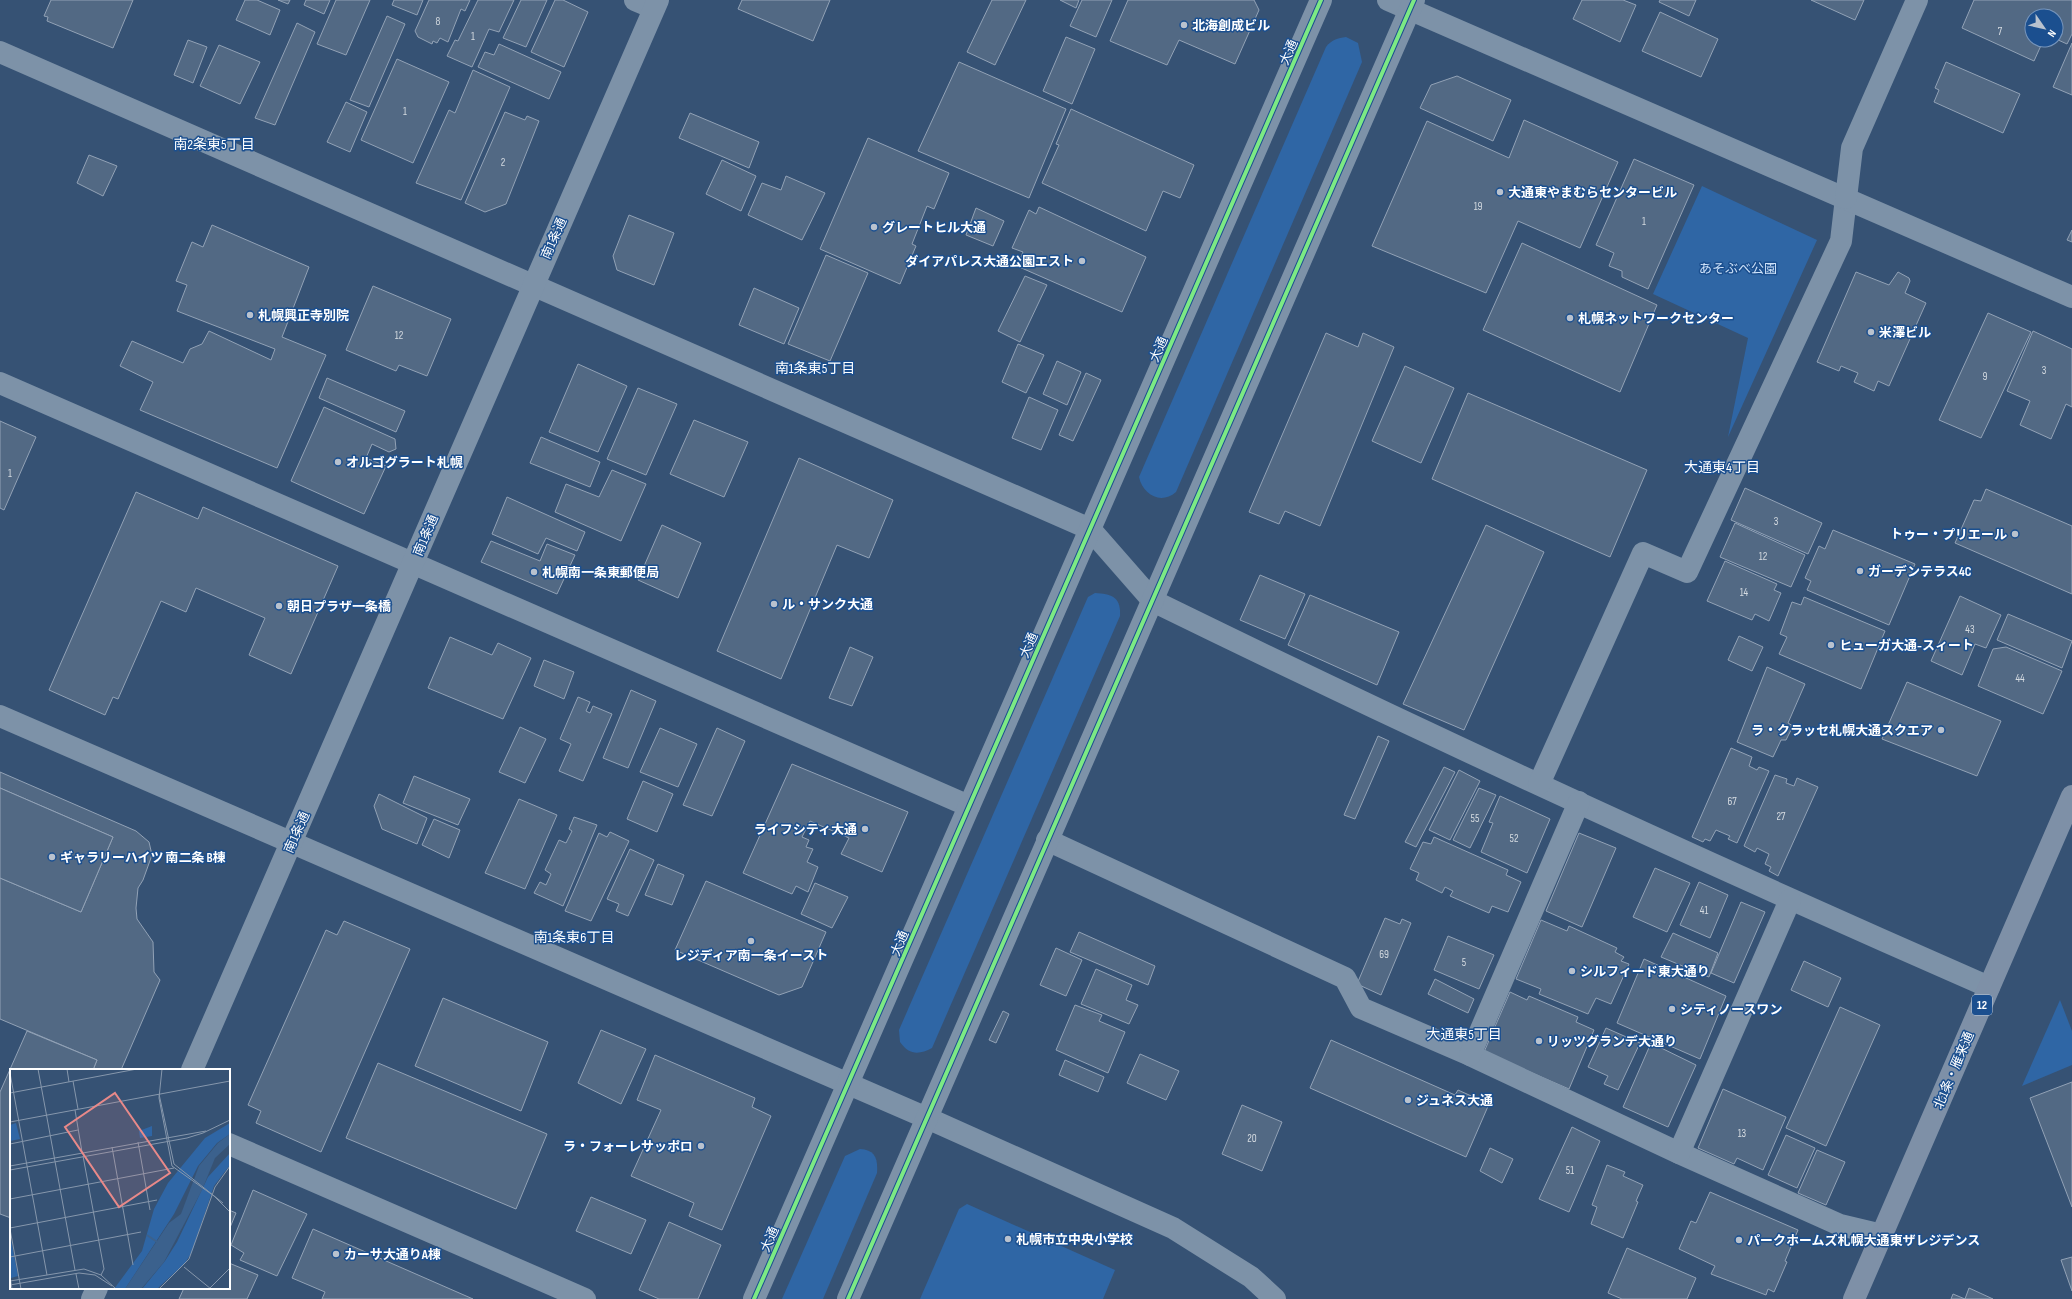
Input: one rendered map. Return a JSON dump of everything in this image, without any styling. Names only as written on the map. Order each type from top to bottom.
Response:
[{"type":"highway","name":"北1条・雁来通","points":[[1854,1299],[2072,796]]},
{"type":"street","name":"大通","points":[[754,1299],[1321,0]]},
{"type":"street","points":[[1388,0],[1412,5],[2072,297]]},
{"type":"street","points":[[1539,784],[1643,553],[1687,572],[1841,241],[1852,148],[1917,0]]},
{"type":"street","name":"南1条通","points":[[192,1069],[532,285],[649,3]]},
{"type":"street","points":[[848,1299],[1412,5]]},
{"type":"street","points":[[0,52],[1090,529],[1153,602],[1539,784],[1790,900],[1989,987]]},
{"type":"street","points":[[0,383],[969,806]]},
{"type":"street","points":[[0,716],[927,1118],[1173,1228],[1251,1278],[1276,1299]]},
{"type":"street","points":[[1470,1055],[1579,802]]},
{"type":"street","points":[[1047,840],[1345,978],[1361,1008],[1470,1055],[1679,1153],[1840,1225],[1882,1235]]},
{"type":"street","points":[[1679,1153],[1790,900]]},
{"type":"street","points":[[230,1144],[585,1299]]},
{"type":"street","points":[[92,1299],[97,1289]]},
{"type":"green space","points":[[1346,37],[1358,43],[1362,62],[1176,492],[1164,498],[1153,496],[1144,489],[1139,477],[1326,47],[1335,40]]},
{"type":"green space","name":"あそぶべ公園","points":[[1702,186],[1817,240],[1728,437],[1748,338],[1653,294]]},
{"type":"green space","points":[[1095,593],[1106,594],[1114,598],[1119,605],[1120,616],[932,1048],[919,1053],[911,1051],[900,1042],[899,1030],[1088,597]]},
{"type":"green space","points":[[2060,1000],[2072,1031],[2072,1065],[2022,1086]]},
{"type":"green space","points":[[860,1149],[872,1153],[877,1163],[877,1173],[823,1299],[782,1299],[845,1156]]},
{"type":"green space","name":"札幌市立中央小学校","points":[[967,1204],[1115,1270],[1103,1299],[920,1299],[959,1209]]},
{"type":"building","points":[[51,0],[133,0],[113,48],[47,21],[48,17],[44,16]]},
{"type":"building","points":[[245,0],[257,0],[280,10],[270,35],[236,20]]},
{"type":"building","points":[[278,0],[290,0],[288,4]]},
{"type":"building","points":[[306,0],[330,0],[324,14],[304,5]]},
{"type":"building","points":[[336,0],[370,0],[346,55],[317,44]]},
{"type":"building","points":[[394,0],[423,0],[417,15],[392,5]]},
{"type":"building","points":[[429,0],[470,0],[465,11],[461,9],[448,42],[440,38],[437,43],[433,41],[432,44],[418,37],[415,31]]},
{"type":"building","points":[[478,0],[514,0],[499,32],[489,29],[472,67],[447,56],[455,40],[458,41]]},
{"type":"building","points":[[521,0],[547,0],[526,47],[503,38]]},
{"type":"building","points":[[555,0],[563,0],[588,12],[564,67],[531,52]]},
{"type":"building","points":[[742,0],[830,0],[813,41],[738,9]]},
{"type":"building","points":[[992,0],[1026,0],[995,65],[967,52]]},
{"type":"building","points":[[1060,0],[1079,0],[1076,8]]},
{"type":"building","points":[[1082,0],[1112,0],[1096,37],[1070,26]]},
{"type":"building","name":"北海創成ビル","points":[[1128,0],[1254,0],[1259,10],[1235,64],[1179,40],[1167,65],[1110,41]]},
{"type":"building","points":[[1582,0],[1623,0],[1636,5],[1620,42],[1573,19]]},
{"type":"building","points":[[1660,0],[1696,0],[1689,16],[1659,2]]},
{"type":"building","points":[[1811,0],[1864,0],[1855,20]]},
{"type":"building","points":[[1974,0],[2072,0],[2072,34],[2067,44],[2064,43],[2064,8],[2024,8],[2024,48],[2040,48],[2034,61],[1962,28]]},
{"type":"building","points":[[1660,12],[1718,39],[1701,77],[1642,51]]},
{"type":"building","points":[[387,16],[405,24],[369,107],[350,100]]},
{"type":"building","points":[[297,23],[315,32],[275,125],[255,118]]},
{"type":"building","points":[[1066,37],[1095,49],[1072,104],[1043,91]]},
{"type":"building","points":[[188,40],[207,47],[193,83],[174,75]]},
{"type":"building","points":[[2072,43],[2072,95],[2053,87]]},
{"type":"building","points":[[499,44],[561,72],[549,99],[478,67],[485,52],[494,55]]},
{"type":"building","points":[[219,45],[260,62],[240,104],[200,86]]},
{"type":"building","points":[[397,59],[449,82],[413,163],[361,140]]},
{"type":"building","points":[[959,62],[1066,109],[1029,198],[918,151]]},
{"type":"building","points":[[1946,62],[2020,94],[2003,133],[1934,102],[1939,90],[1935,88]]},
{"type":"building","points":[[473,70],[510,87],[461,200],[416,183],[449,110],[455,113]]},
{"type":"building","points":[[1457,76],[1511,100],[1493,141],[1420,108],[1431,85]]},
{"type":"building","points":[[346,102],[367,112],[350,152],[327,142]]},
{"type":"building","points":[[1071,109],[1194,165],[1180,198],[1163,191],[1146,231],[1042,183],[1059,145],[1056,144]]},
{"type":"building","points":[[505,112],[525,120],[527,116],[539,121],[506,204],[485,212],[465,203]]},
{"type":"building","points":[[690,113],[759,142],[749,168],[679,138]]},
{"type":"building","name":"大通東やまむらセンタービル","points":[[1524,120],[1618,162],[1580,248],[1518,221],[1486,293],[1372,246],[1427,121],[1509,158]]},
{"type":"building","name":"グレートヒル大通","points":[[868,138],[949,173],[934,209],[927,206],[912,244],[916,246],[900,284],[820,249]]},
{"type":"building","points":[[89,155],[117,166],[103,196],[77,183]]},
{"type":"building","points":[[1634,159],[1694,185],[1648,289],[1622,277],[1622,271],[1609,266],[1614,253],[1596,245]]},
{"type":"building","points":[[722,160],[756,176],[741,211],[706,194]]},
{"type":"building","points":[[786,176],[825,193],[802,240],[748,215],[762,183],[781,190]]},
{"type":"building","name":"ダイアパレス大通公園エスト","points":[[1039,207],[1146,257],[1122,312],[1017,266],[1023,252],[1012,248],[1029,210],[1036,214]]},
{"type":"building","points":[[976,208],[1004,221],[993,246],[966,235]]},
{"type":"building","points":[[629,215],[674,233],[654,285],[617,270],[613,256]]},
{"type":"building","points":[[212,225],[309,267],[282,337],[326,355],[277,468],[140,410],[153,382],[120,366],[132,341],[183,363],[190,349],[202,344],[209,331],[271,360],[275,349],[177,311],[187,285],[176,281],[192,242],[203,247]]},
{"type":"building","points":[[2072,230],[2072,242],[2067,240]]},
{"type":"building","name":"札幌ネットワークセンター","points":[[1522,243],[1657,305],[1620,392],[1483,330]]},
{"type":"building","points":[[826,255],[868,273],[830,361],[788,344]]},
{"type":"building","name":"米澤ビル","points":[[1856,272],[1889,285],[1898,272],[1909,278],[1910,281],[1905,293],[1926,303],[1889,386],[1878,381],[1874,391],[1854,382],[1858,373],[1841,366],[1839,371],[1817,362]]},
{"type":"building","points":[[1025,276],[1047,285],[1020,342],[998,331]]},
{"type":"building","points":[[373,286],[451,319],[427,376],[399,365],[396,371],[346,350]]},
{"type":"building","points":[[754,288],[799,308],[784,344],[739,325]]},
{"type":"building","points":[[1988,313],[2031,332],[1981,438],[1939,420]]},
{"type":"building","points":[[2033,331],[2072,349],[2072,407],[2066,404],[2051,439],[2020,425],[2030,401],[2007,391]]},
{"type":"building","points":[[1326,333],[1358,347],[1363,333],[1394,347],[1320,526],[1285,511],[1279,524],[1249,512]]},
{"type":"building","points":[[1018,344],[1044,355],[1026,393],[1002,382]]},
{"type":"building","points":[[1057,361],[1081,372],[1067,405],[1043,394]]},
{"type":"building","points":[[578,364],[627,386],[598,452],[549,432]]},
{"type":"building","points":[[1405,366],[1454,388],[1421,463],[1372,441]]},
{"type":"building","points":[[1086,373],[1101,380],[1073,441],[1059,435]]},
{"type":"building","points":[[327,378],[405,411],[396,432],[319,398]]},
{"type":"building","points":[[638,388],[677,404],[646,475],[607,459]]},
{"type":"building","points":[[1468,393],[1647,470],[1610,557],[1432,479]]},
{"type":"building","points":[[1029,397],[1058,410],[1041,450],[1012,438]]},
{"type":"building","name":"オルゴグラート札幌","points":[[324,407],[395,439],[396,449],[389,452],[372,444],[366,458],[386,466],[364,514],[291,481]]},
{"type":"building","points":[[694,420],[748,442],[724,497],[670,474]]},
{"type":"building","points":[[0,421],[36,437],[4,510],[0,508]]},
{"type":"building","points":[[541,437],[600,462],[590,487],[530,463]]},
{"type":"building","name":"ル・サンク大通","points":[[799,458],[893,500],[869,558],[837,545],[781,679],[717,651]]},
{"type":"building","points":[[612,470],[646,484],[621,541],[555,512],[566,484],[599,497]]},
{"type":"building","points":[[1745,488],[1822,523],[1808,554],[1731,520]]},
{"type":"building","name":"トゥー・プリエール","points":[[1986,489],[2072,526],[2072,594],[1955,543],[1974,500],[1981,501]]},
{"type":"building","name":"朝日プラザ一条橋","points":[[136,492],[198,519],[203,507],[338,566],[291,674],[249,655],[265,618],[196,588],[186,612],[161,601],[118,699],[113,697],[105,715],[49,690]]},
{"type":"building","points":[[507,497],[585,532],[577,551],[546,538],[538,554],[492,534]]},
{"type":"building","points":[[1735,523],[1805,555],[1791,587],[1720,557]]},
{"type":"building","points":[[662,525],[701,543],[678,598],[638,580]]},
{"type":"building","points":[[1486,525],[1544,552],[1464,730],[1403,704]]},
{"type":"building","name":"ガーデンテラス4C","points":[[1833,530],[1915,564],[1889,625],[1807,590],[1811,581],[1805,578],[1819,546],[1825,549]]},
{"type":"building","points":[[491,541],[540,561],[547,544],[575,555],[557,594],[481,562]]},
{"type":"building","points":[[1725,561],[1777,584],[1774,590],[1781,593],[1769,621],[1755,614],[1752,620],[1707,601]]},
{"type":"building","points":[[1260,575],[1305,594],[1285,639],[1240,620]]},
{"type":"building","points":[[1310,595],[1399,632],[1377,685],[1288,645]]},
{"type":"building","points":[[1960,596],[2001,615],[1986,648],[1975,644],[1962,675],[1931,661]]},
{"type":"building","name":"ヒューガ大通-スィート","points":[[1804,597],[1885,631],[1861,689],[1779,654],[1787,637],[1780,634],[1792,602],[1801,605]]},
{"type":"building","points":[[2008,614],[2072,641],[2062,668],[1997,640]]},
{"type":"building","points":[[1739,636],[1763,647],[1752,671],[1728,660]]},
{"type":"building","points":[[450,637],[492,655],[498,643],[531,658],[503,719],[428,688]]},
{"type":"building","points":[[850,647],[873,657],[852,706],[829,698]]},
{"type":"building","points":[[2006,647],[2062,671],[2043,714],[1978,686],[1993,649]]},
{"type":"building","points":[[544,660],[574,672],[564,699],[534,686]]},
{"type":"building","points":[[1767,667],[1805,684],[1788,723],[1793,726],[1786,740],[1781,740],[1773,757],[1737,742]]},
{"type":"building","name":"ラ・クラッセ札幌大通スクエア","points":[[1907,682],[2001,721],[1977,776],[1882,739]]},
{"type":"building","points":[[631,690],[656,701],[628,768],[603,758]]},
{"type":"building","points":[[578,697],[590,702],[586,711],[590,713],[593,706],[612,714],[583,781],[559,771],[571,744],[560,739]]},
{"type":"building","points":[[520,727],[546,739],[525,783],[499,772]]},
{"type":"building","points":[[660,728],[697,744],[678,787],[640,772]]},
{"type":"building","points":[[717,728],[745,741],[712,816],[683,805]]},
{"type":"building","points":[[1378,736],[1389,741],[1355,819],[1344,815]]},
{"type":"building","points":[[1731,748],[1752,757],[1749,766],[1757,770],[1759,767],[1769,771],[1737,843],[1728,839],[1730,836],[1716,830],[1710,841],[1705,839],[1703,842],[1692,837]]},
{"type":"building","name":"ライフシティ大通","points":[[792,764],[908,812],[882,872],[841,854],[849,838],[810,821],[802,837],[809,840],[806,847],[813,849],[807,862],[818,867],[808,892],[796,886],[792,894],[743,873]]},
{"type":"building","points":[[1444,767],[1455,772],[1416,847],[1405,842]]},
{"type":"building","points":[[1459,770],[1480,781],[1450,840],[1429,830]]},
{"type":"building","points":[[0,772],[136,831],[149,842],[152,855],[143,880],[138,888],[136,908],[137,919],[153,942],[154,972],[160,980],[121,1069],[93,1069],[97,1060],[0,1019],[0,878],[81,912],[113,837],[0,788]]},
{"type":"building","points":[[1775,775],[1787,779],[1786,783],[1794,786],[1797,778],[1818,787],[1778,876],[1769,871],[1771,867],[1765,864],[1769,854],[1757,848],[1755,852],[1744,846]]},
{"type":"building","points":[[414,776],[470,799],[458,825],[403,803]]},
{"type":"building","points":[[643,781],[673,794],[657,832],[627,819]]},
{"type":"building","name":"ギャラリーハイツ 南二条 B棟","points":[[0,788],[113,837],[81,912],[0,878]]},
{"type":"building","points":[[1479,788],[1496,795],[1470,848],[1453,840]]},
{"type":"building","points":[[379,794],[427,818],[417,844],[382,829],[374,806]]},
{"type":"building","points":[[1500,796],[1550,819],[1527,873],[1481,852],[1493,823],[1489,822]]},
{"type":"building","points":[[519,799],[557,815],[525,889],[485,873]]},
{"type":"building","points":[[574,817],[597,825],[563,906],[534,893],[540,882],[546,885],[551,874],[545,870],[559,840],[566,843],[572,831],[569,829]]},
{"type":"building","points":[[434,819],[460,830],[449,858],[422,845]]},
{"type":"building","points":[[610,832],[629,841],[591,921],[565,911],[599,833],[607,837]]},
{"type":"building","points":[[1579,833],[1616,848],[1582,927],[1546,911]]},
{"type":"building","points":[[1434,837],[1508,870],[1506,875],[1521,882],[1508,912],[1492,906],[1489,913],[1450,896],[1453,891],[1445,887],[1442,893],[1416,880],[1419,873],[1410,869],[1423,842],[1431,844]]},
{"type":"building","points":[[630,849],[654,860],[628,916],[616,911],[619,904],[607,899]]},
{"type":"building","points":[[658,864],[684,875],[672,905],[645,895]]},
{"type":"building","points":[[1655,868],[1690,883],[1667,932],[1633,917]]},
{"type":"building","name":"レジディア南一条イースト","points":[[706,881],[826,932],[802,987],[779,995],[675,950]]},
{"type":"building","points":[[1699,882],[1728,895],[1710,938],[1680,925]]},
{"type":"building","points":[[815,883],[848,897],[832,928],[801,914]]},
{"type":"building","points":[[1741,902],[1765,912],[1734,983],[1711,973]]},
{"type":"building","points":[[1385,918],[1400,924],[1402,919],[1411,923],[1381,995],[1357,984]]},
{"type":"building","name":"シルフィード東大通り","points":[[1541,920],[1567,931],[1569,926],[1617,948],[1615,952],[1624,957],[1621,961],[1629,964],[1611,1004],[1596,998],[1588,1014],[1539,994],[1541,989],[1516,979]]},
{"type":"building","points":[[344,921],[410,949],[321,1152],[256,1123],[261,1111],[248,1105],[326,930],[337,935]]},
{"type":"building","points":[[1079,932],[1155,966],[1148,985],[1070,952]]},
{"type":"building","points":[[1673,933],[1718,953],[1709,977],[1661,957]]},
{"type":"building","points":[[1448,936],[1494,955],[1479,989],[1434,970]]},
{"type":"building","points":[[1056,948],[1082,960],[1066,996],[1040,985]]},
{"type":"building","name":"シティノースワン","points":[[1644,959],[1726,996],[1700,1059],[1617,1023]]},
{"type":"building","points":[[1804,961],[1841,978],[1828,1007],[1791,990]]},
{"type":"building","points":[[1096,969],[1132,985],[1126,1000],[1138,1005],[1129,1024],[1081,1004]]},
{"type":"building","points":[[1435,979],[1474,999],[1468,1013],[1428,994]]},
{"type":"building","name":"リッツグランデ大通り","points":[[1510,992],[1527,1000],[1529,996],[1578,1017],[1576,1022],[1594,1030],[1569,1089],[1484,1052]]},
{"type":"building","points":[[443,998],[548,1042],[521,1111],[415,1066]]},
{"type":"building","points":[[1075,1005],[1102,1015],[1099,1021],[1125,1032],[1108,1073],[1056,1050]]},
{"type":"building","points":[[1840,1007],[1880,1025],[1826,1146],[1786,1128]]},
{"type":"building","points":[[1003,1011],[1009,1014],[996,1043],[989,1040]]},
{"type":"building","points":[[1606,1028],[1640,1043],[1618,1090],[1604,1084],[1608,1076],[1588,1067]]},
{"type":"building","points":[[601,1030],[646,1049],[621,1104],[578,1083]]},
{"type":"building","points":[[27,1031],[97,1060],[93,1069],[10,1069]]},
{"type":"building","name":"ジュネス大通","points":[[1331,1040],[1455,1095],[1458,1090],[1489,1104],[1466,1157],[1310,1088]]},
{"type":"building","points":[[1651,1043],[1696,1065],[1668,1127],[1623,1107]]},
{"type":"building","points":[[1140,1054],[1179,1071],[1166,1100],[1127,1083]]},
{"type":"building","name":"ラ・フォーレサッポロ","points":[[655,1055],[755,1098],[752,1107],[771,1116],[722,1230],[689,1216],[694,1203],[631,1176],[661,1110],[637,1100]]},
{"type":"building","points":[[1065,1060],[1104,1077],[1098,1092],[1059,1075]]},
{"type":"building","points":[[378,1063],[547,1134],[516,1209],[346,1138]]},
{"type":"building","points":[[10,1069],[10,1218],[0,1214],[0,1092]]},
{"type":"building","points":[[2072,1082],[2072,1207],[2030,1098]]},
{"type":"building","points":[[1723,1089],[1786,1117],[1763,1170],[1737,1158],[1734,1164],[1698,1148]]},
{"type":"building","points":[[1242,1105],[1282,1122],[1262,1171],[1222,1154]]},
{"type":"building","points":[[1572,1127],[1600,1141],[1569,1212],[1539,1199]]},
{"type":"building","points":[[1786,1135],[1815,1148],[1797,1188],[1768,1175]]},
{"type":"building","points":[[1490,1148],[1513,1159],[1502,1183],[1480,1171]]},
{"type":"building","points":[[1817,1150],[1845,1162],[1826,1205],[1798,1193]]},
{"type":"building","points":[[1607,1165],[1625,1172],[1623,1176],[1643,1185],[1636,1201],[1638,1202],[1623,1238],[1591,1224],[1597,1207],[1592,1205]]},
{"type":"building","points":[[253,1190],[307,1214],[277,1276],[240,1260],[244,1253],[231,1245]]},
{"type":"building","name":"パークホームズ札幌大通東ザレジデンス","points":[[1710,1192],[1798,1230],[1785,1261],[1787,1262],[1774,1292],[1768,1289],[1766,1295],[1711,1274],[1715,1266],[1679,1249],[1691,1221],[1696,1223]]},
{"type":"building","points":[[591,1197],[646,1220],[631,1254],[576,1231]]},
{"type":"building","points":[[230,1210],[236,1213],[230,1228]]},
{"type":"building","points":[[669,1222],[721,1245],[698,1299],[659,1299],[639,1290]]},
{"type":"building","name":"カーサ大通りA棟","points":[[313,1229],[473,1299],[322,1299],[325,1292],[292,1278]]},
{"type":"building","points":[[1627,1248],[1696,1278],[1687,1299],[1622,1299],[1608,1293]]},
{"type":"building","points":[[2072,1257],[2072,1291],[2061,1260]]},
{"type":"building","points":[[230,1263],[258,1275],[247,1299],[179,1299],[184,1289],[230,1289]]},
{"type":"building","points":[[1969,1288],[1993,1299],[1965,1299]]},
{"type":"building","points":[[1953,1294],[1965,1299],[1951,1299]]},
{"type":"cycle path","points":[[754,1299],[1321,0]]},
{"type":"cycle path","points":[[848,1299],[1414,0]]},
{"type":"place","name":"北海創成ビル","points":[[1184,25]]},
{"type":"place","name":"大通東やまむらセンタービル","points":[[1500,192]]},
{"type":"place","name":"グレートヒル大通","points":[[874,227]]},
{"type":"place","name":"ダイアパレス大通公園エスト","points":[[1082,261]]},
{"type":"place","name":"札幌興正寺別院","points":[[250,315]]},
{"type":"place","name":"札幌ネットワークセンター","points":[[1570,318]]},
{"type":"place","name":"米澤ビル","points":[[1871,332]]},
{"type":"place","name":"オルゴグラート札幌","points":[[338,462]]},
{"type":"place","name":"トゥー・プリエール","points":[[2015,534]]},
{"type":"place","name":"ガーデンテラス4C","points":[[1860,571]]},
{"type":"place","name":"札幌南一条東郵便局","points":[[534,572]]},
{"type":"place","name":"ル・サンク大通","points":[[774,604]]},
{"type":"place","name":"朝日プラザ一条橋","points":[[279,606]]},
{"type":"place","name":"ヒューガ大通-スィート","points":[[1831,645]]},
{"type":"place","name":"ラ・クラッセ札幌大通スクエア","points":[[1941,730]]},
{"type":"place","name":"ライフシティ大通","points":[[865,829]]},
{"type":"place","name":"ギャラリーハイツ 南二条 B棟","points":[[52,857]]},
{"type":"place","name":"レジディア南一条イースト","points":[[751,941]]},
{"type":"place","name":"シルフィード東大通り","points":[[1572,971]]},
{"type":"place","name":"シティノースワン","points":[[1672,1009]]},
{"type":"place","name":"リッツグランデ大通り","points":[[1539,1041]]},
{"type":"place","name":"ジュネス大通","points":[[1408,1100]]},
{"type":"place","name":"ラ・フォーレサッポロ","points":[[701,1146]]},
{"type":"place","name":"札幌市立中央小学校","points":[[1008,1239]]},
{"type":"place","name":"パークホームズ札幌大通東ザレジデンス","points":[[1739,1240]]},
{"type":"place","name":"カーサ大通りA棟","points":[[336,1254]]},
{"type":"district","name":"南2条東5丁目","points":[[214,144]]},
{"type":"district","name":"南1条東5丁目","points":[[815,368]]},
{"type":"district","name":"大通東4丁目","points":[[1722,467]]},
{"type":"district","name":"南1条東6丁目","points":[[574,937]]},
{"type":"district","name":"大通東5丁目","points":[[1464,1034]]}]
